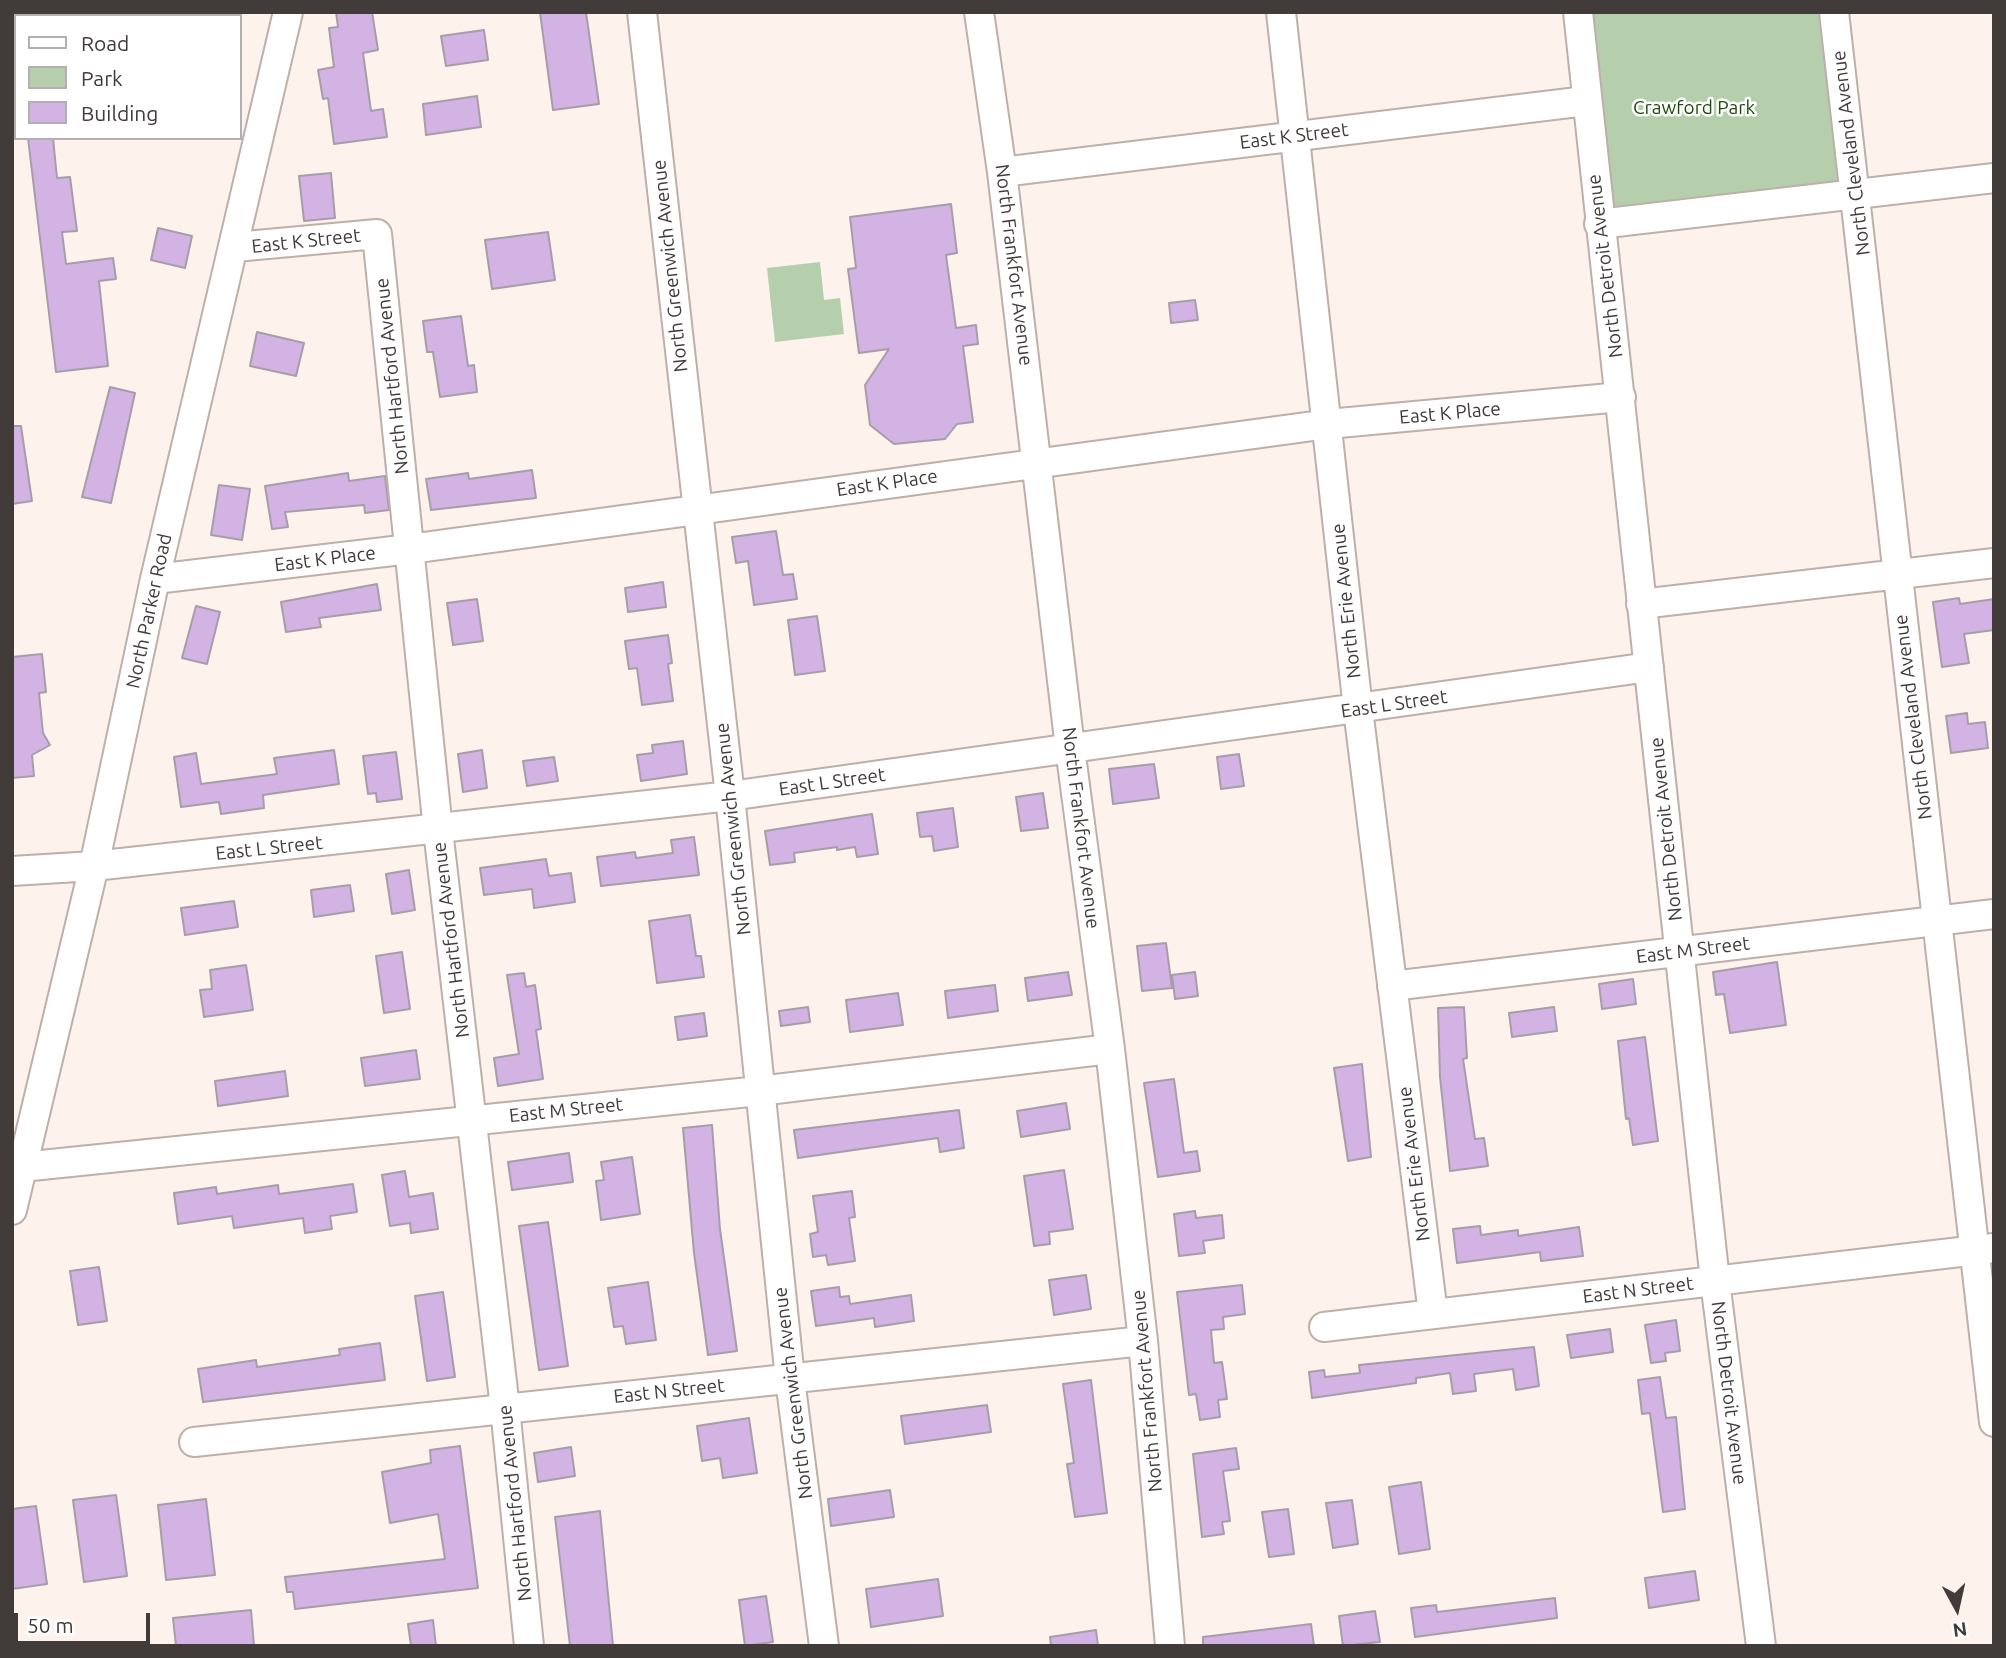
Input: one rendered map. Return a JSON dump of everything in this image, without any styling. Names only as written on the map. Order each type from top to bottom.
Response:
[{"type":"street","name":"North Parker Road","points":[[12,1210],[94,866],[155,579],[288,12]]},
{"type":"street","name":"North Greenwich Avenue","points":[[642,12],[730,796],[790,1379],[824,1646]]},
{"type":"street","name":"North Frankfort Avenue","points":[[979,12],[1003,172],[1070,748],[1110,1049],[1143,1341],[1170,1646]]},
{"type":"street","name":"North Erie Avenue","points":[[1281,12],[1292,136],[1328,424],[1357,709],[1433,1314]]},
{"type":"street","name":"North Detroit Avenue","points":[[1578,12],[1715,1280],[1761,1646]]},
{"type":"street","name":"North Cleveland Avenue","points":[[1834,12],[1857,195],[1896,574],[1936,922],[1984,1249],[1994,1422]]},
{"type":"street","name":"East K Street","points":[[1003,172],[1586,101]]},
{"type":"street","points":[[1599,224],[1994,178]]},
{"type":"street","name":"East K Street","points":[[235,247],[377,234]]},
{"type":"street","name":"North Hartford Avenue","points":[[377,234],[438,830],[473,1120],[529,1646]]},
{"type":"street","name":"East K Place","points":[[155,579],[411,550],[1328,424],[1621,397]]},
{"type":"street","points":[[1642,604],[1994,563]]},
{"type":"street","name":"East L Street","points":[[12,871],[94,866],[730,796],[1649,667]]},
{"type":"street","name":"East M Street","points":[[1392,986],[1994,914]]},
{"type":"street","name":"East M Street","points":[[22,1167],[759,1091],[1110,1049]]},
{"type":"street","name":"East N Street","points":[[1324,1326],[1984,1249]]},
{"type":"street","name":"East N Street","points":[[194,1442],[1143,1341]]},
{"type":"green space","name":"Crawford Park","points":[[1585,12],[1825,12],[1845,186],[1609,214]]},
{"type":"green space","points":[[820,262],[824,300],[840,298],[844,334],[775,342],[767,268]]},
{"type":"building","points":[[336,12],[372,12],[378,50],[363,53],[371,111],[383,109],[387,137],[334,144],[328,98],[323,99],[318,70],[334,67],[329,28],[338,27]]},
{"type":"building","points":[[540,12],[586,12],[599,104],[553,110]]},
{"type":"building","points":[[484,30],[488,60],[446,66],[441,36]]},
{"type":"building","points":[[477,96],[481,127],[426,135],[423,104]]},
{"type":"building","points":[[28,140],[53,140],[57,178],[70,177],[77,231],[62,232],[66,264],[113,258],[116,279],[99,281],[108,366],[56,372]]},
{"type":"building","points":[[331,173],[335,218],[304,221],[299,176]]},
{"type":"building","points":[[951,204],[957,253],[946,255],[956,328],[976,325],[978,344],[963,346],[973,422],[957,424],[945,439],[894,444],[870,425],[865,385],[889,349],[859,353],[848,269],[856,268],[850,217]]},
{"type":"building","points":[[158,228],[192,236],[185,268],[151,260]]},
{"type":"building","points":[[548,232],[555,280],[492,289],[485,240]]},
{"type":"building","points":[[1195,300],[1198,320],[1171,323],[1169,303]]},
{"type":"building","points":[[461,316],[468,366],[474,365],[477,392],[440,397],[433,352],[427,352],[423,321]]},
{"type":"building","points":[[257,332],[304,343],[296,376],[250,366]]},
{"type":"building","points":[[110,387],[135,393],[111,503],[82,497]]},
{"type":"building","points":[[12,426],[21,426],[32,501],[12,504]]},
{"type":"building","points":[[532,470],[536,498],[431,510],[426,479],[468,473],[469,479]]},
{"type":"building","points":[[348,473],[349,481],[385,476],[389,510],[365,513],[364,505],[285,512],[288,527],[272,529],[265,486]]},
{"type":"building","points":[[219,485],[250,489],[242,540],[211,535]]},
{"type":"building","points":[[776,531],[783,575],[793,574],[797,599],[754,605],[748,561],[736,563],[732,537]]},
{"type":"building","points":[[663,582],[666,607],[628,612],[625,588]]},
{"type":"building","points":[[377,584],[381,610],[319,618],[321,627],[286,632],[281,602]]},
{"type":"building","points":[[1959,598],[1960,604],[1994,599],[1994,630],[1964,634],[1969,663],[1942,667],[1933,602]]},
{"type":"building","points":[[477,599],[483,641],[453,645],[447,603]]},
{"type":"building","points":[[196,606],[220,612],[207,664],[182,658]]},
{"type":"building","points":[[817,616],[825,671],[795,675],[788,620]]},
{"type":"building","points":[[668,635],[672,663],[668,664],[673,701],[642,705],[637,668],[629,669],[625,641]]},
{"type":"building","points":[[42,654],[46,692],[39,693],[43,733],[50,745],[32,755],[34,776],[12,778],[12,657]]},
{"type":"building","points":[[1967,713],[1968,724],[1985,722],[1988,748],[1951,753],[1946,716]]},
{"type":"building","points":[[683,741],[687,774],[641,781],[637,755],[653,753],[652,745]]},
{"type":"building","points":[[334,750],[339,784],[263,795],[264,808],[221,814],[219,802],[181,807],[174,757],[196,753],[201,784],[277,774],[274,758]]},
{"type":"building","points":[[482,750],[487,788],[463,792],[458,754]]},
{"type":"building","points":[[396,752],[402,799],[377,802],[376,793],[368,794],[363,756]]},
{"type":"building","points":[[1239,754],[1244,786],[1221,789],[1217,757]]},
{"type":"building","points":[[554,757],[558,781],[527,786],[523,761]]},
{"type":"building","points":[[1154,764],[1159,798],[1113,804],[1109,769]]},
{"type":"building","points":[[1043,793],[1048,828],[1021,831],[1016,797]]},
{"type":"building","points":[[953,808],[958,847],[934,851],[932,836],[920,837],[917,813]]},
{"type":"building","points":[[872,814],[878,854],[857,857],[855,847],[837,850],[837,847],[794,853],[795,862],[770,865],[765,831]]},
{"type":"building","points":[[694,837],[699,875],[601,886],[597,857],[635,852],[636,858],[673,853],[671,840]]},
{"type":"building","points":[[546,859],[549,876],[571,873],[575,902],[534,908],[532,889],[484,895],[480,868]]},
{"type":"building","points":[[409,870],[415,910],[392,914],[386,874]]},
{"type":"building","points":[[350,885],[354,911],[314,917],[311,890]]},
{"type":"building","points":[[234,901],[238,927],[185,935],[181,908]]},
{"type":"building","points":[[690,915],[696,956],[701,956],[704,977],[657,983],[649,921]]},
{"type":"building","points":[[1166,943],[1172,988],[1142,991],[1137,946]]},
{"type":"building","points":[[402,952],[410,1009],[384,1013],[376,956]]},
{"type":"building","points":[[1777,962],[1786,1025],[1730,1033],[1724,994],[1716,995],[1713,972]]},
{"type":"building","points":[[246,965],[253,1010],[204,1017],[200,990],[212,989],[210,970]]},
{"type":"building","points":[[1068,972],[1072,995],[1028,1001],[1025,978]]},
{"type":"building","points":[[1195,972],[1198,996],[1175,999],[1172,975]]},
{"type":"building","points":[[524,973],[526,987],[535,985],[541,1029],[536,1030],[543,1079],[498,1086],[494,1058],[519,1054],[507,975]]},
{"type":"building","points":[[1633,979],[1636,1004],[1602,1009],[1599,984]]},
{"type":"building","points":[[995,985],[998,1011],[948,1018],[945,991]]},
{"type":"building","points":[[898,993],[903,1025],[850,1032],[846,1000]]},
{"type":"building","points":[[808,1007],[810,1022],[781,1026],[779,1011]]},
{"type":"building","points":[[1464,1007],[1467,1058],[1463,1059],[1475,1139],[1484,1138],[1488,1166],[1450,1171],[1440,1077],[1438,1008]]},
{"type":"building","points":[[1554,1007],[1557,1031],[1512,1037],[1509,1013]]},
{"type":"building","points":[[704,1013],[707,1036],[678,1040],[675,1017]]},
{"type":"building","points":[[1645,1037],[1658,1141],[1633,1145],[1629,1118],[1626,1119],[1618,1041]]},
{"type":"building","points":[[416,1050],[420,1079],[365,1086],[361,1058]]},
{"type":"building","points":[[1362,1064],[1371,1157],[1348,1161],[1334,1068]]},
{"type":"building","points":[[285,1071],[288,1096],[218,1106],[215,1081]]},
{"type":"building","points":[[1174,1079],[1184,1153],[1197,1151],[1200,1171],[1158,1177],[1144,1083]]},
{"type":"building","points":[[1066,1103],[1070,1129],[1021,1137],[1017,1111]]},
{"type":"building","points":[[959,1110],[964,1148],[940,1152],[938,1138],[798,1158],[794,1130]]},
{"type":"building","points":[[712,1125],[720,1229],[737,1351],[708,1355],[694,1253],[683,1128]]},
{"type":"building","points":[[569,1153],[573,1182],[512,1190],[508,1162]]},
{"type":"building","points":[[632,1157],[640,1214],[601,1220],[596,1181],[604,1180],[601,1162]]},
{"type":"building","points":[[1064,1170],[1073,1229],[1049,1232],[1050,1244],[1034,1246],[1024,1176]]},
{"type":"building","points":[[405,1171],[409,1197],[433,1193],[438,1229],[411,1233],[410,1223],[390,1226],[382,1175]]},
{"type":"building","points":[[353,1184],[357,1212],[330,1216],[332,1229],[305,1233],[303,1218],[234,1228],[232,1216],[178,1224],[174,1193],[216,1187],[217,1194],[278,1185],[279,1194]]},
{"type":"building","points":[[852,1191],[855,1217],[849,1218],[855,1261],[828,1265],[826,1255],[813,1257],[810,1234],[818,1232],[813,1196]]},
{"type":"building","points":[[1195,1211],[1196,1218],[1222,1215],[1224,1238],[1203,1241],[1205,1253],[1179,1256],[1174,1214]]},
{"type":"building","points":[[548,1222],[568,1366],[539,1370],[519,1226]]},
{"type":"building","points":[[1480,1226],[1481,1235],[1518,1230],[1518,1236],[1579,1227],[1583,1256],[1541,1261],[1540,1252],[1457,1263],[1453,1229]]},
{"type":"building","points":[[99,1267],[107,1321],[78,1325],[70,1271]]},
{"type":"building","points":[[1086,1275],[1091,1309],[1054,1315],[1049,1280]]},
{"type":"building","points":[[648,1282],[656,1340],[626,1344],[623,1326],[614,1327],[608,1288]]},
{"type":"building","points":[[1242,1285],[1245,1314],[1223,1317],[1224,1329],[1211,1330],[1214,1363],[1222,1362],[1227,1399],[1218,1400],[1220,1417],[1200,1420],[1196,1394],[1189,1395],[1177,1292]]},
{"type":"building","points":[[839,1287],[840,1297],[849,1296],[850,1304],[911,1295],[914,1321],[875,1327],[874,1318],[816,1326],[811,1291]]},
{"type":"building","points":[[443,1292],[455,1377],[427,1381],[415,1296]]},
{"type":"building","points":[[1676,1320],[1680,1351],[1665,1353],[1666,1361],[1651,1363],[1645,1325]]},
{"type":"building","points":[[1610,1329],[1613,1352],[1571,1358],[1567,1335]]},
{"type":"building","points":[[380,1343],[385,1380],[203,1402],[198,1369],[256,1360],[257,1367],[340,1355],[339,1349]]},
{"type":"building","points":[[1534,1347],[1539,1386],[1516,1390],[1513,1369],[1474,1374],[1476,1391],[1453,1394],[1450,1373],[1416,1378],[1416,1383],[1312,1398],[1309,1372],[1324,1370],[1325,1377],[1360,1373],[1359,1365]]},
{"type":"building","points":[[1660,1377],[1666,1418],[1676,1417],[1685,1509],[1663,1512],[1650,1413],[1642,1414],[1638,1380]]},
{"type":"building","points":[[1091,1380],[1107,1513],[1075,1517],[1067,1464],[1074,1463],[1063,1384]]},
{"type":"building","points":[[987,1405],[991,1432],[905,1444],[901,1416]]},
{"type":"building","points":[[749,1418],[757,1473],[723,1478],[720,1458],[702,1461],[697,1426]]},
{"type":"building","points":[[460,1446],[478,1588],[295,1609],[293,1592],[287,1592],[285,1577],[445,1559],[438,1514],[390,1523],[382,1472],[431,1463],[430,1450]]},
{"type":"building","points":[[571,1447],[575,1476],[538,1482],[534,1453]]},
{"type":"building","points":[[1236,1448],[1239,1469],[1223,1471],[1230,1521],[1222,1522],[1224,1534],[1202,1537],[1193,1454]]},
{"type":"building","points":[[1421,1482],[1430,1549],[1399,1554],[1389,1487]]},
{"type":"building","points":[[890,1490],[894,1517],[831,1526],[828,1499]]},
{"type":"building","points":[[116,1495],[127,1576],[84,1582],[73,1500]]},
{"type":"building","points":[[206,1499],[215,1575],[166,1580],[158,1505]]},
{"type":"building","points":[[1352,1500],[1358,1544],[1333,1548],[1326,1503]]},
{"type":"building","points":[[36,1506],[47,1584],[12,1589],[12,1509]]},
{"type":"building","points":[[1288,1509],[1294,1554],[1269,1557],[1262,1512]]},
{"type":"building","points":[[600,1511],[613,1646],[570,1646],[555,1517]]},
{"type":"building","points":[[1695,1571],[1699,1600],[1649,1608],[1645,1578]]},
{"type":"building","points":[[938,1579],[943,1616],[871,1627],[866,1589]]},
{"type":"building","points":[[766,1596],[773,1642],[745,1646],[739,1600]]},
{"type":"building","points":[[1555,1598],[1557,1618],[1415,1637],[1411,1608],[1436,1605],[1437,1612]]},
{"type":"building","points":[[251,1610],[254,1646],[176,1646],[173,1618]]},
{"type":"building","points":[[1375,1611],[1380,1642],[1343,1646],[1339,1616]]},
{"type":"building","points":[[433,1620],[436,1646],[411,1646],[408,1624]]},
{"type":"building","points":[[1311,1624],[1314,1646],[1203,1646],[1203,1637]]},
{"type":"building","points":[[1096,1630],[1098,1646],[1051,1646],[1050,1637]]}]
